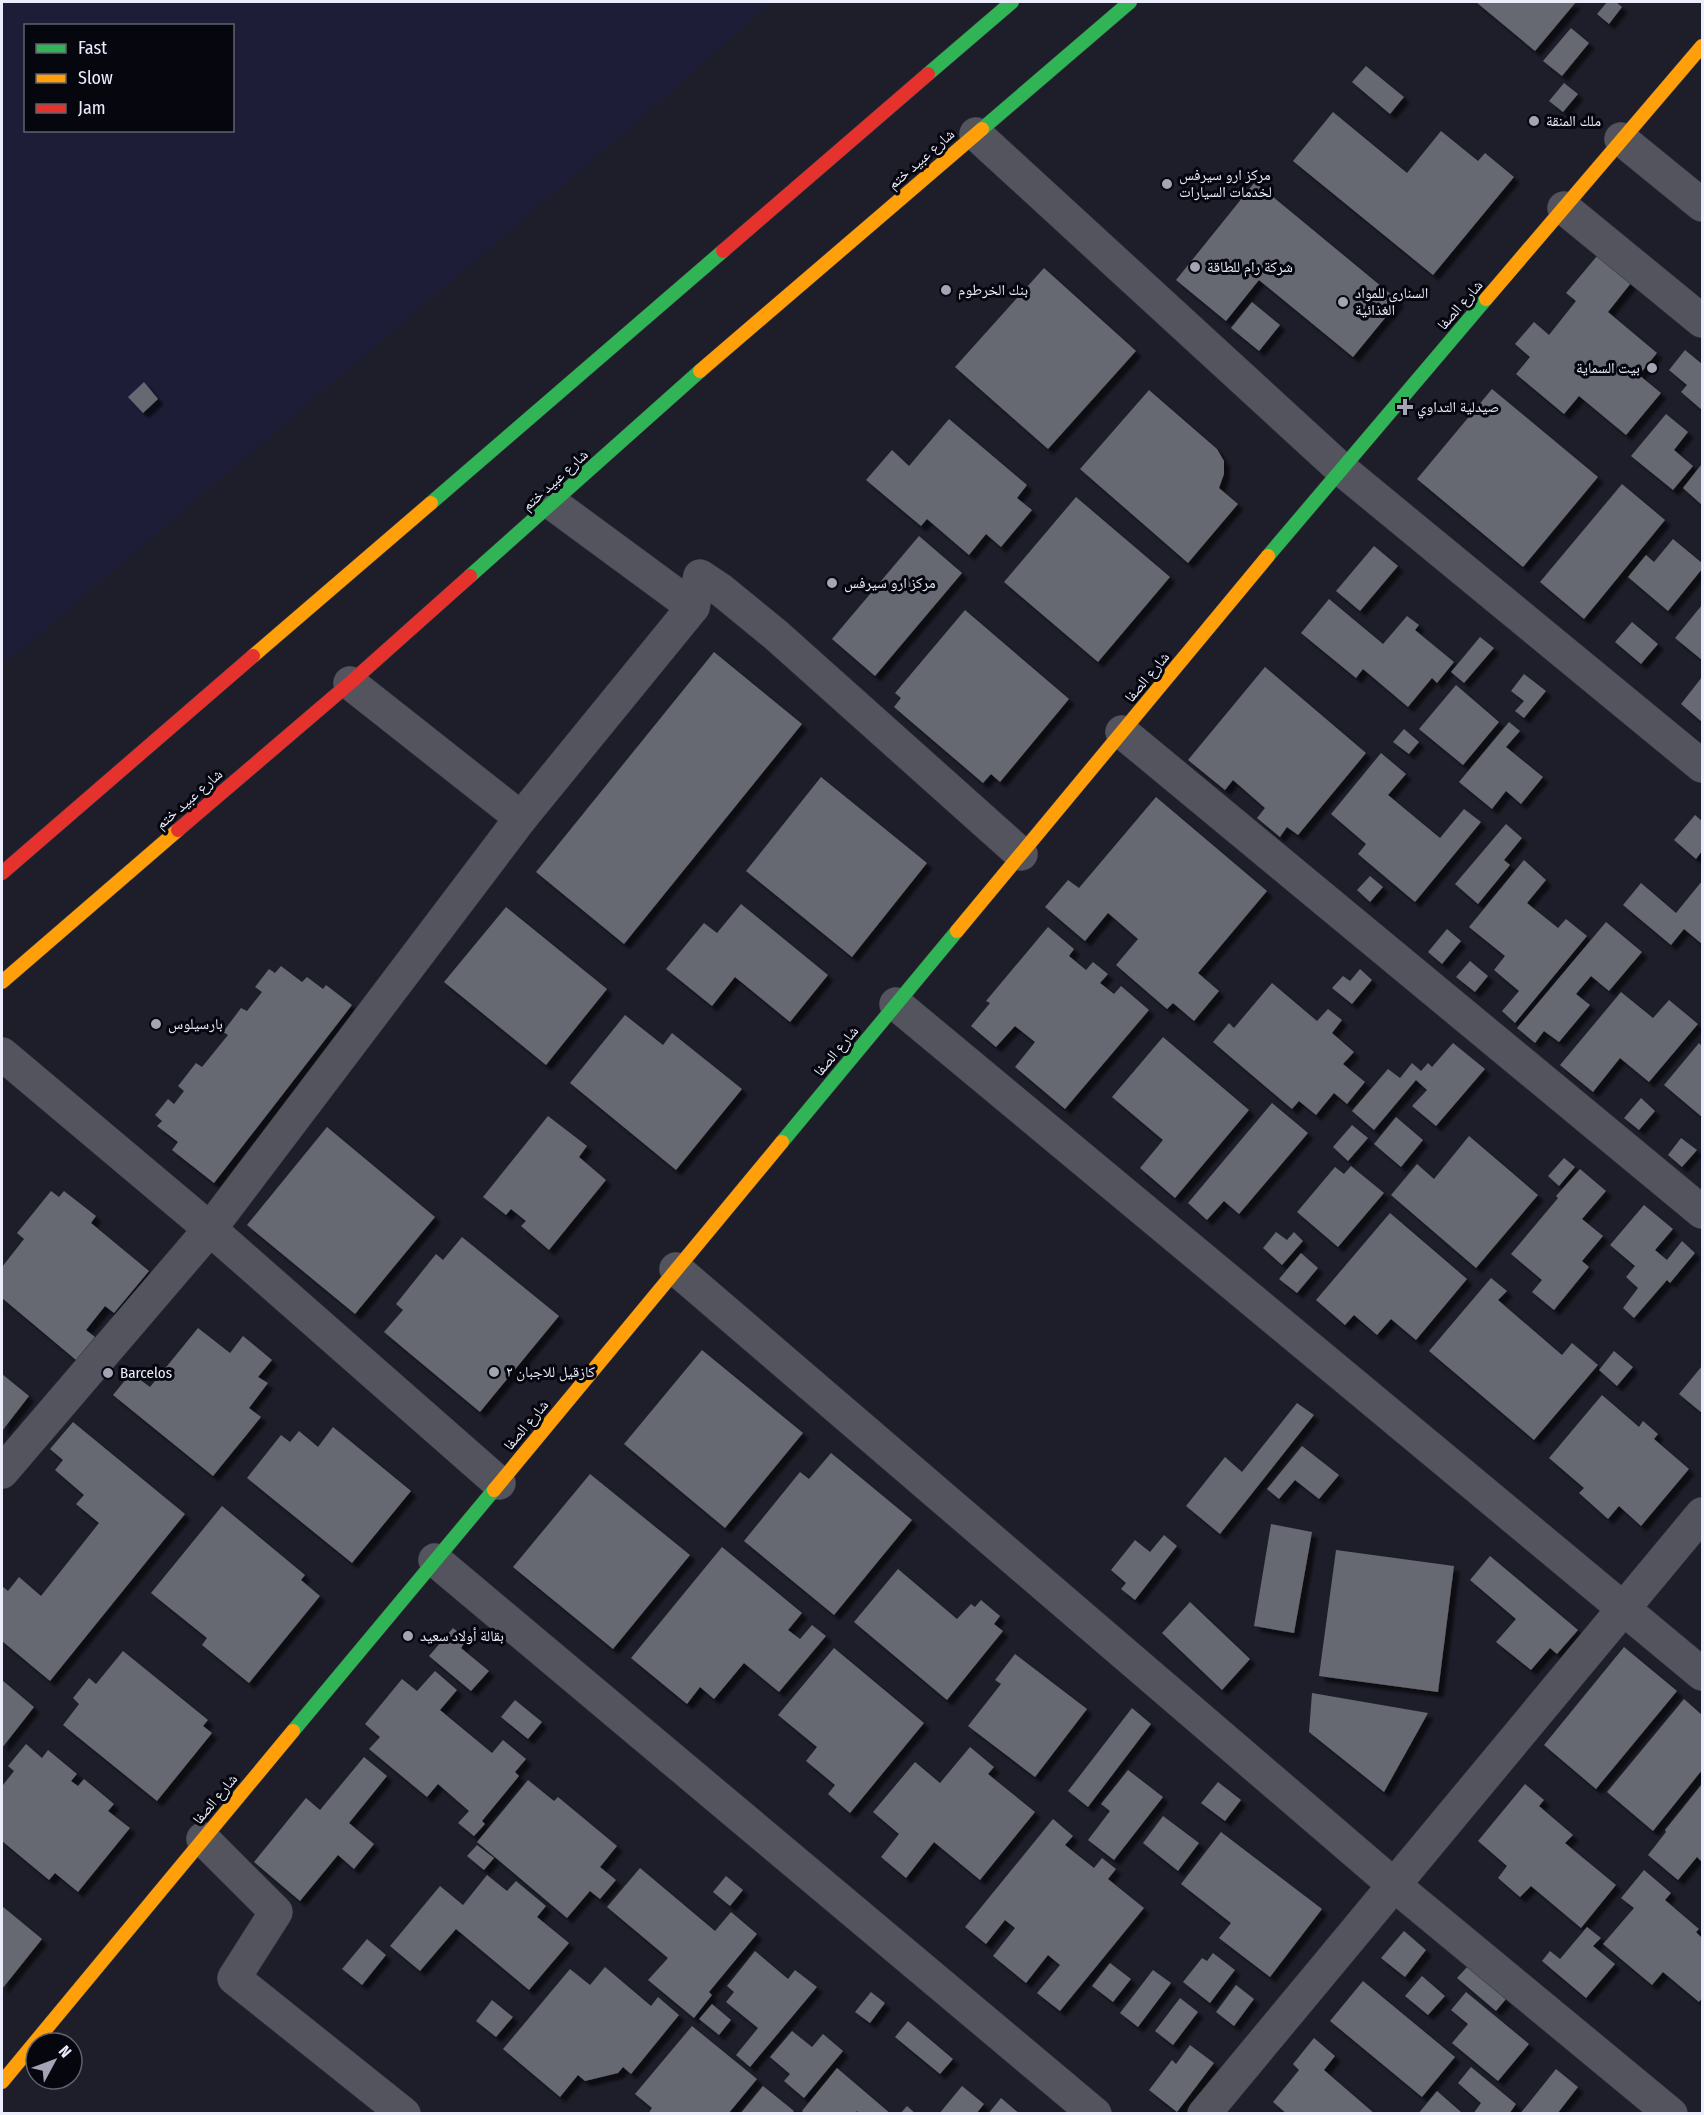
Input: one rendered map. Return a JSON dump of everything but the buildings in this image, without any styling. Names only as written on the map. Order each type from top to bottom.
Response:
[{"type":"main road","points":[[2,873],[1012,2]]},
{"type":"main road","name":"شارع عبيد ختم","points":[[2,982],[350,683],[718,355],[1130,2]]},
{"type":"main road","name":"شارع الصفا","points":[[2,2082],[1341,469],[1702,46]]},
{"type":"street","points":[[976,134],[1341,469],[1702,766]]},
{"type":"street","points":[[1621,139],[1702,205]]},
{"type":"street","points":[[1564,208],[1702,321]]},
{"type":"street","points":[[553,504],[693,608]]},
{"type":"street","points":[[2,1472],[210,1229],[521,818],[693,608],[700,576],[721,590],[776,635],[1021,855]]},
{"type":"street","points":[[350,683],[521,818]]},
{"type":"street","points":[[1122,732],[1702,1212]]},
{"type":"street","points":[[896,1004],[1702,1674]]},
{"type":"street","points":[[2,1054],[210,1229],[499,1483]]},
{"type":"street","points":[[676,1269],[1394,1885],[1671,2114]]},
{"type":"street","points":[[1203,2114],[1702,1514]]},
{"type":"street","points":[[435,1560],[1095,2114]]},
{"type":"street","points":[[203,1839],[276,1912],[234,1978],[404,2114]]},
{"type":"shaded area","points":[[2,2],[771,2],[654,107],[2,666]]},
{"type":"traffic: fast","points":[[928,74],[1012,2]]},
{"type":"traffic: fast","points":[[982,129],[1130,2]]},
{"type":"traffic: fast","points":[[431,503],[723,251]]},
{"type":"traffic: fast","points":[[1268,556],[1486,299]]},
{"type":"traffic: fast","points":[[470,576],[700,371]]},
{"type":"traffic: fast","points":[[782,1142],[957,931]]},
{"type":"traffic: fast","points":[[293,1731],[494,1490]]},
{"type":"traffic: slow","points":[[1486,299],[1702,46]]},
{"type":"traffic: slow","points":[[700,371],[982,129]]},
{"type":"traffic: slow","points":[[253,656],[431,503]]},
{"type":"traffic: slow","points":[[957,931],[1268,556]]},
{"type":"traffic: slow","points":[[2,982],[178,830]]},
{"type":"traffic: slow","points":[[494,1490],[782,1142]]},
{"type":"traffic: slow","points":[[2,2082],[293,1731]]},
{"type":"traffic: jam","points":[[723,251],[928,74]]},
{"type":"traffic: jam","points":[[178,830],[350,683],[470,576]]},
{"type":"traffic: jam","points":[[2,873],[253,656]]},
{"type":"place","name":"ملك المنقة","points":[[1534,121]]},
{"type":"place","name":"مركز ارو سيرفس لخدمات السيارات","points":[[1167,184]]},
{"type":"place","name":"شركة رام للطاقة","points":[[1195,267]]},
{"type":"place","name":"بنك الخرطوم","points":[[946,290]]},
{"type":"place","name":"السناري للمواد الغذائية","points":[[1343,302]]},
{"type":"place","name":"بيت السماية","points":[[1652,368]]},
{"type":"place","name":"صيدلية التداوي","points":[[1405,407]]},
{"type":"place","name":"مركز ارو سيرفس","points":[[832,583]]},
{"type":"place","name":"بارسيلوس","points":[[156,1024]]},
{"type":"place","name":"كازقيل للاجبان ٢","points":[[494,1372]]},
{"type":"place","name":"Barcelos","points":[[108,1373]]},
{"type":"place","name":"بقالة أولاد سعيد","points":[[408,1636]]}]
